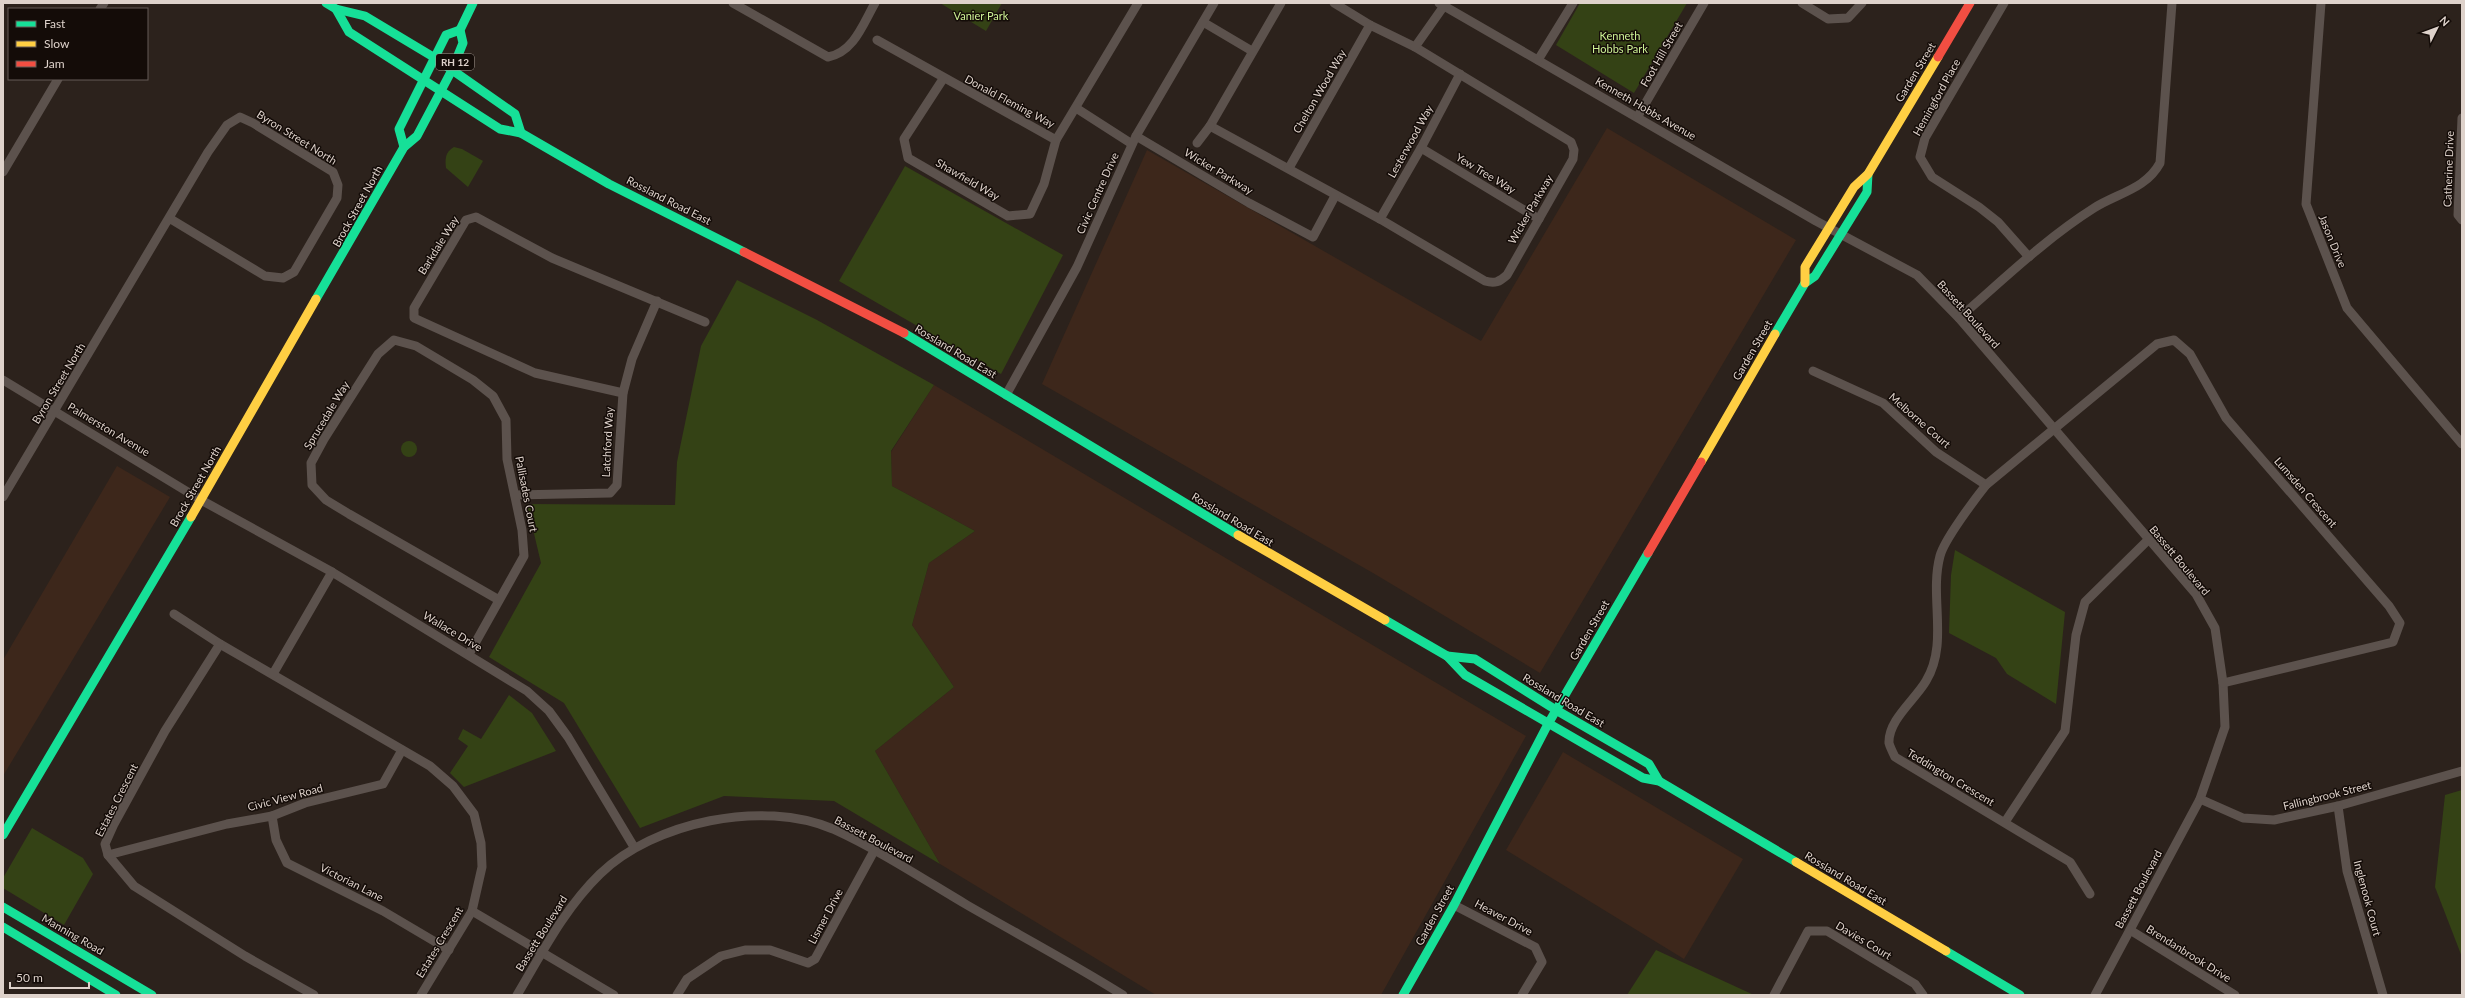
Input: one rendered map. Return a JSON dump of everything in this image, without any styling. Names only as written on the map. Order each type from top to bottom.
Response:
[{"type":"main road","points":[[326,3],[336,9],[365,16],[435,58],[515,114],[521,133]]},
{"type":"main road","name":"Brock Street North","points":[[3,835],[201,500],[404,147],[417,136],[452,70],[463,43],[460,30],[473,3]]},
{"type":"main road","name":"Garden Street","points":[[1805,283],[1805,267],[1854,187],[1868,174],[1970,3]]},
{"type":"main road","name":"Rossland Road East","points":[[336,9],[349,32],[440,92],[500,129],[521,133],[608,184],[892,326],[1273,556],[1447,656],[1465,675],[1643,778],[1659,781],[2020,995]]},
{"type":"main road","name":"RH 12","points":[[422,80],[435,58],[446,34],[460,30]]},
{"type":"main road","points":[[404,147],[399,129],[422,80]]},
{"type":"main road","name":"Garden Street","points":[[1403,995],[1454,905],[1556,710],[1805,283],[1815,276],[1867,192],[1868,174]]},
{"type":"main road","name":"Rossland Road East","points":[[1447,656],[1475,659],[1556,710],[1649,764],[1659,781]]},
{"type":"main road","name":"Manning Road","points":[[3,908],[152,995]]},
{"type":"main road","points":[[3,927],[116,995]]},
{"type":"street","points":[[733,3],[828,57],[844,51],[851,45],[875,3]]},
{"type":"street","name":"Donald Fleming Way","points":[[877,40],[943,79],[1056,140],[1138,3]]},
{"type":"street","name":"Civic Centre Drive","points":[[1006,396],[1077,267],[1134,140],[1214,3]]},
{"type":"street","name":"Wicker Parkway","points":[[1197,143],[1210,126],[1281,3]]},
{"type":"street","name":"Wicker Parkway","points":[[1210,126],[1289,168],[1335,196],[1380,219],[1485,281],[1494,283],[1507,275],[1573,159],[1571,142],[1415,47],[1370,25],[1334,3]]},
{"type":"street","points":[[1538,60],[1573,3]]},
{"type":"street","name":"Foot Hill Street","points":[[1638,116],[1704,3]]},
{"type":"street","points":[[1802,3],[1828,19],[1848,18],[1862,3]]},
{"type":"street","name":"Hemingford Place","points":[[2004,3],[1925,138],[1920,157],[1932,177],[1989,215],[2029,257]]},
{"type":"street","points":[[1959,318],[2029,257],[2094,208],[2139,186],[2153,175],[2160,163],[2172,3]]},
{"type":"street","name":"Jason Drive","points":[[2322,3],[2306,204],[2347,308],[2462,444]]},
{"type":"street","points":[[1415,47],[1443,4]]},
{"type":"street","name":"Kenneth Hobbs Avenue","points":[[1443,4],[1841,234]]},
{"type":"street","points":[[1204,22],[1252,51]]},
{"type":"street","name":"Chelton Wood Way","points":[[1289,168],[1370,25]]},
{"type":"street","name":"Lesterwood Way","points":[[1380,219],[1421,148],[1460,74]]},
{"type":"street","name":"Shawfield Way","points":[[943,79],[904,139],[908,158],[1008,216],[1030,214],[1044,184],[1056,140]]},
{"type":"street","points":[[3,172],[57,80]]},
{"type":"street","points":[[1076,108],[1134,140]]},
{"type":"street","name":"Byron Street North","points":[[3,498],[169,218],[227,125],[240,117],[334,172],[338,185],[337,198],[307,251],[294,272],[283,278],[264,276],[169,218]]},
{"type":"street","name":"Catherine Drive","points":[[2462,118],[2458,215],[2462,220]]},
{"type":"street","name":"Wicker Parkway","points":[[1134,140],[1313,237],[1335,196]]},
{"type":"street","name":"Yew Tree Way","points":[[1421,148],[1539,219]]},
{"type":"street","name":"Barkdale Way","points":[[623,393],[536,373],[414,318],[414,308],[466,220],[476,217],[552,258],[705,322]]},
{"type":"street","name":"Bassett Boulevard","points":[[1841,234],[1917,276],[1959,318],[2148,540],[2196,594],[2215,628],[2223,683],[2225,727],[2200,798],[2095,995]]},
{"type":"street","name":"Latchford Way","points":[[515,496],[610,493],[617,484],[623,393],[632,359],[657,301]]},
{"type":"street","name":"Sprucedale Way","points":[[499,600],[326,500],[312,485],[311,463],[378,354],[394,340],[416,346],[473,380],[493,396],[506,420]]},
{"type":"street","name":"Lumsden Crescent","points":[[2053,429],[2157,344],[2174,340],[2190,354],[2226,418],[2389,606],[2400,623],[2392,642],[2223,683]]},
{"type":"street","name":"Melborne Court","points":[[1813,370],[1883,403],[1936,452],[1986,485]]},
{"type":"street","name":"Palmerston Avenue","points":[[3,380],[201,500]]},
{"type":"street","name":"Pallisades Court","points":[[469,654],[524,556],[522,530],[507,459],[506,420]]},
{"type":"street","name":"Teddington Crescent","points":[[2053,429],[1986,485],[1970,504],[1940,555],[1936,597],[1938,643],[1926,680],[1893,726],[1889,743],[1895,757],[2070,862],[2090,894]]},
{"type":"street","name":"Wallace Drive","points":[[201,500],[332,572],[469,654],[526,691],[549,711],[568,737],[634,847]]},
{"type":"street","points":[[2005,822],[2065,731],[2076,635],[2085,602],[2148,540]]},
{"type":"street","points":[[273,674],[332,572]]},
{"type":"street","name":"Estates Crescent","points":[[174,614],[220,644],[402,750],[442,775],[454,786],[474,814],[481,843],[482,868],[472,911],[421,995]]},
{"type":"street","name":"Estates Crescent","points":[[220,644],[165,731],[114,824],[105,844],[108,855],[134,886],[245,956],[314,995]]},
{"type":"street","name":"Civic View Road","points":[[108,855],[227,824],[272,816],[305,803],[383,784],[402,750]]},
{"type":"street","name":"Fallingbrook Street","points":[[2200,798],[2243,818],[2274,820],[2338,806],[2462,772]]},
{"type":"street","name":"Inglenook Court","points":[[2338,806],[2347,871],[2383,995]]},
{"type":"street","name":"Victorian Lane","points":[[272,816],[276,840],[287,862],[383,911],[449,950]]},
{"type":"street","name":"Bassett Boulevard","points":[[517,995],[570,906],[601,873],[634,847],[681,827],[740,816],[789,818],[832,829],[874,851],[1116,993]]},
{"type":"street","name":"Lismer Drive","points":[[677,995],[687,979],[722,956],[745,950],[770,950],[808,963],[815,959],[874,851]]},
{"type":"street","name":"Heaver Drive","points":[[1454,905],[1536,947],[1542,962],[1522,995]]},
{"type":"street","points":[[472,911],[614,995]]},
{"type":"street","name":"Brendanbrook Drive","points":[[2130,930],[2235,995]]},
{"type":"street","name":"Davies Court","points":[[1774,995],[1808,931],[1827,931],[1915,984],[1923,995]]},
{"type":"shaded area","points":[[1607,128],[1796,240],[1540,673],[1373,573],[1042,384],[1147,150],[1481,341]]},
{"type":"shaded area","points":[[934,385],[1526,736],[1381,995],[1156,995],[940,864],[875,751],[954,687],[912,625],[929,563],[975,531],[892,486],[891,452]]},
{"type":"shaded area","points":[[117,466],[170,497],[3,776],[3,660]]},
{"type":"shaded area","points":[[1563,752],[1743,859],[1684,959],[1506,850]]},
{"type":"green space","name":"Vanier Park","points":[[940,3],[1002,3],[986,31]]},
{"type":"green space","name":"Kenneth Hobbs Park","points":[[1580,3],[1687,3],[1634,93],[1556,45]]},
{"type":"green space","points":[[454,147],[462,149],[483,161],[468,187],[446,168],[446,156]]},
{"type":"green space","points":[[905,166],[1063,255],[1001,374],[839,281]]},
{"type":"green space","points":[[737,280],[817,320],[934,385],[891,451],[892,486],[975,531],[929,563],[912,625],[954,687],[875,751],[940,864],[834,801],[724,796],[640,828],[564,703],[489,657],[541,563],[527,504],[675,505],[677,462],[701,346]]},
{"type":"green space","points":[[409,441],[415,443],[417,449],[415,455],[409,457],[403,455],[401,449],[403,443]]},
{"type":"green space","points":[[1955,550],[2065,612],[2056,704],[2007,674],[1996,658],[1949,633],[1951,575]]},
{"type":"green space","points":[[509,695],[532,713],[556,751],[464,787],[450,773],[468,746],[458,739],[463,729],[481,739]]},
{"type":"green space","points":[[2462,790],[2462,957],[2435,887],[2445,795]]},
{"type":"green space","points":[[32,828],[83,858],[93,874],[64,925],[3,888],[3,878]]},
{"type":"green space","points":[[1656,950],[1754,995],[1627,995]]},
{"type":"traffic: fast","points":[[326,3],[336,9],[365,16],[435,58],[515,114],[521,133]]},
{"type":"traffic: fast","points":[[316,299],[404,147],[417,136],[452,70],[463,43],[460,30],[473,3]]},
{"type":"traffic: fast","points":[[336,9],[349,32],[500,129],[521,133],[609,184],[744,252]]},
{"type":"traffic: fast","points":[[404,147],[399,129],[446,35],[460,30]]},
{"type":"traffic: fast","points":[[1775,334],[1805,283],[1815,276],[1867,192],[1868,174]]},
{"type":"traffic: fast","points":[[904,333],[1238,535]]},
{"type":"traffic: fast","points":[[3,835],[191,517]]},
{"type":"traffic: fast","points":[[1403,995],[1454,905],[1548,724],[1648,553]]},
{"type":"traffic: fast","points":[[1385,620],[1447,656],[1465,675],[1643,778],[1659,781],[1796,862]]},
{"type":"traffic: fast","points":[[1447,656],[1475,659],[1556,710],[1649,764],[1659,781]]},
{"type":"traffic: fast","points":[[3,907],[152,995]]},
{"type":"traffic: fast","points":[[3,927],[116,995]]},
{"type":"traffic: fast","points":[[1946,951],[2020,995]]},
{"type":"traffic: slow","points":[[1805,283],[1805,267],[1854,187],[1868,174],[1938,57]]},
{"type":"traffic: slow","points":[[191,517],[316,299]]},
{"type":"traffic: slow","points":[[1701,462],[1775,334]]},
{"type":"traffic: slow","points":[[1238,535],[1385,620]]},
{"type":"traffic: slow","points":[[1796,862],[1946,951]]},
{"type":"traffic: jam","points":[[1938,57],[1970,3]]},
{"type":"traffic: jam","points":[[744,252],[904,333]]},
{"type":"traffic: jam","points":[[1648,553],[1701,462]]}]
